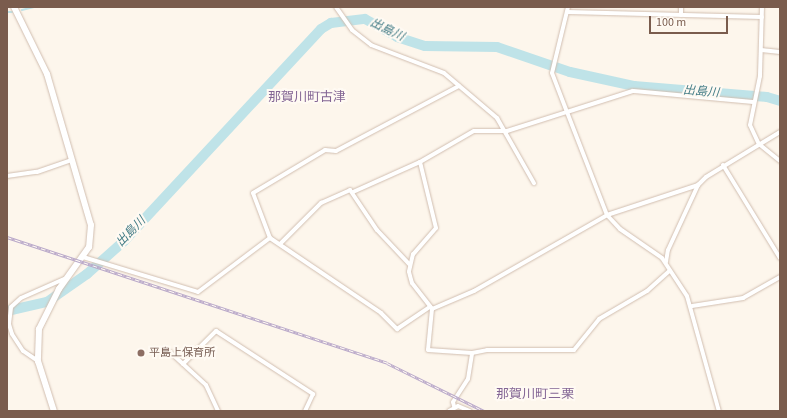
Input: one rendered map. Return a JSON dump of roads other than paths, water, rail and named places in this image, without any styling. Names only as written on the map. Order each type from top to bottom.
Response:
[{"type":"street","points":[[14,7],[44,63],[91,225],[91,239],[83,257],[67,278],[39,329],[38,361],[54,411]]},
{"type":"street","points":[[336,7],[344,20],[371,44],[444,73],[497,118],[507,132],[534,183]]},
{"type":"street","points":[[681,7],[681,15]]},
{"type":"street","points":[[762,7],[761,50],[756,93],[750,126],[759,144],[780,161]]},
{"type":"street","points":[[666,263],[620,230],[607,215],[567,112],[553,67],[568,9],[681,15],[762,17]]},
{"type":"street","points":[[761,50],[780,52]]},
{"type":"street","points":[[459,86],[336,151],[325,150],[252,193],[270,238],[281,243],[291,256],[380,313],[397,329],[431,308],[474,291],[607,215],[698,185],[723,165],[780,132]]},
{"type":"street","points":[[281,243],[321,203],[350,190],[353,192],[420,162],[474,131],[507,132],[627,91],[754,101]]},
{"type":"street","points":[[7,176],[37,172],[72,160]]},
{"type":"street","points":[[420,162],[436,228],[413,254],[409,264],[412,283],[431,308],[428,350],[472,353],[494,350],[574,350],[599,319],[648,291],[669,271]]},
{"type":"street","points":[[723,165],[780,258]]},
{"type":"street","points":[[698,185],[668,250],[666,263],[669,271],[692,306],[718,411]]},
{"type":"street","points":[[353,192],[377,230],[409,264]]},
{"type":"street","points":[[83,257],[198,292],[270,238]]},
{"type":"street","points":[[775,249],[780,246]]},
{"type":"street","points":[[692,306],[743,298],[780,277]]},
{"type":"street","points":[[38,361],[23,351],[12,334],[9,324],[11,307],[21,298],[67,278]]},
{"type":"street","points":[[7,304],[11,307]]},
{"type":"street","points":[[183,364],[216,331],[312,394],[305,411]]},
{"type":"street","points":[[170,352],[206,385],[218,411]]},
{"type":"street","points":[[454,406],[452,402],[468,379],[472,353]]},
{"type":"street","points":[[449,411],[454,406]]},
{"type":"street","points":[[454,406],[470,411]]},
{"type":"waterway","points":[[22,10],[34,7]]},
{"type":"waterway","points":[[7,12],[12,12]]},
{"type":"waterway","name":"出島川","points":[[7,311],[47,302],[87,274],[124,241],[321,29],[331,23],[365,19],[397,37],[425,46],[497,47],[570,72],[634,86],[767,97],[780,101]]},
{"type":"railway","points":[[7,237],[387,363],[484,411]]},
{"type":"place","name":"平島上保育所","points":[[141,353]]},
{"type":"district","name":"那賀川町古津","points":[[307,97]]},
{"type":"district","name":"那賀川町三栗","points":[[535,394]]}]
